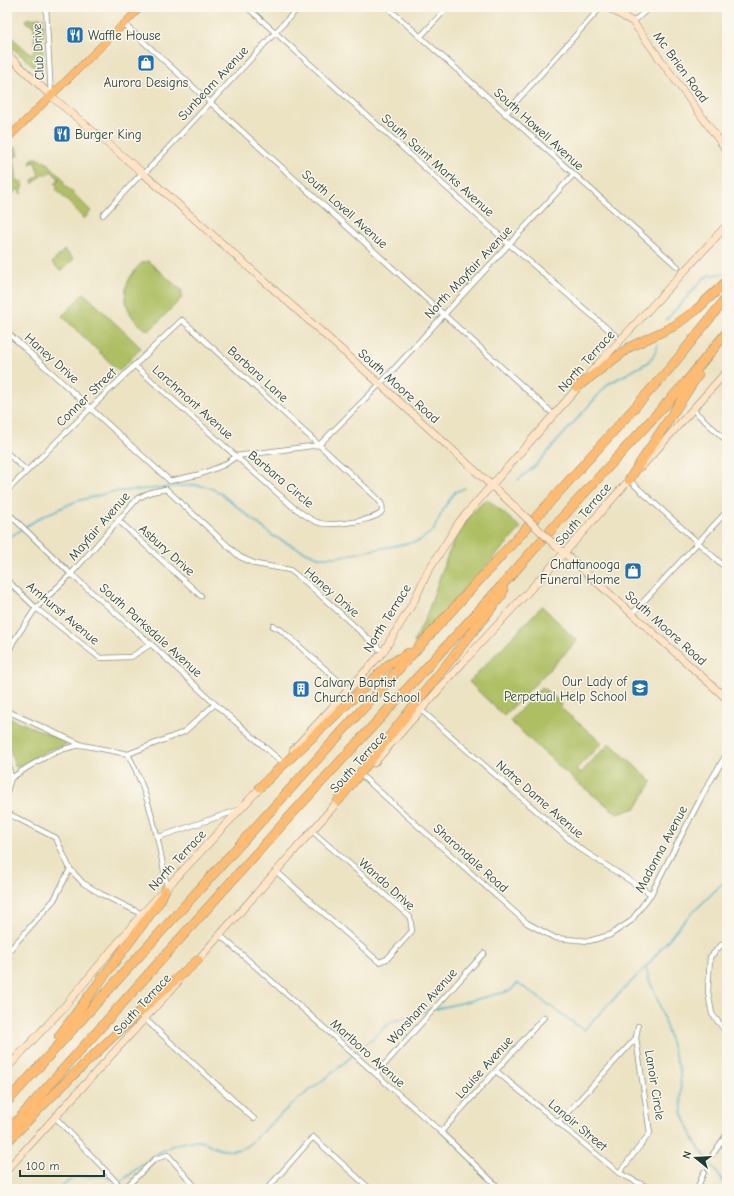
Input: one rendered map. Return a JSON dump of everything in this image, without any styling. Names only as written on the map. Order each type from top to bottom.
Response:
[{"type":"highway","points":[[577,387],[630,347],[674,326],[695,311],[727,281]]},
{"type":"highway","points":[[7,1102],[671,367],[727,297]]},
{"type":"highway","points":[[629,480],[727,332]]},
{"type":"highway","points":[[7,1132],[281,826],[506,581],[718,345]]},
{"type":"highway","points":[[338,801],[502,595],[506,581]]},
{"type":"highway","points":[[260,787],[388,666],[418,647]]},
{"type":"highway","points":[[24,1082],[160,901],[166,889]]},
{"type":"highway","points":[[7,1142],[123,1025],[198,960]]},
{"type":"main road","points":[[7,139],[125,25],[141,7]]},
{"type":"street","name":"South Saint Marks Avenue","points":[[247,7],[509,244],[616,336]]},
{"type":"street","name":"Sunbeam Avenue","points":[[103,215],[299,7]]},
{"type":"street","name":"South Howell Avenue","points":[[387,7],[421,36],[573,175],[678,267]]},
{"type":"street","points":[[421,36],[448,7]]},
{"type":"street","points":[[506,114],[601,7]]},
{"type":"street","name":"Mc Brien Road","points":[[607,7],[633,22],[727,151]]},
{"type":"street","points":[[633,22],[650,7]]},
{"type":"street","name":"Club Drive","points":[[46,9],[51,96]]},
{"type":"street","name":"South Lovell Avenue","points":[[125,25],[550,411]]},
{"type":"street","name":"South Moore Road","points":[[7,54],[51,96],[143,173],[380,384],[492,485],[564,554],[727,699]]},
{"type":"street","name":"North Mayfair Avenue","points":[[380,384],[573,175]]},
{"type":"street","name":"North Terrace","points":[[9,1063],[62,1008],[142,914],[242,808],[383,652],[414,603],[427,573],[460,521],[577,387],[727,225]]},
{"type":"street","name":"Conner Street","points":[[7,491],[134,365],[182,320]]},
{"type":"street","name":"Barbara Lane","points":[[182,320],[319,445]]},
{"type":"street","name":"Haney Drive","points":[[7,332],[170,481]]},
{"type":"street","name":"Larchmont Avenue","points":[[134,365],[237,456]]},
{"type":"street","name":"South Terrace","points":[[7,1170],[114,1051],[145,1019],[277,872],[338,801],[464,661],[564,554],[727,371]]},
{"type":"street","points":[[166,489],[170,481],[201,474],[224,465],[237,456],[319,445],[380,384]]},
{"type":"street","points":[[693,410],[727,441]]},
{"type":"street","name":"Barbara Circle","points":[[237,456],[293,507],[318,523],[329,524],[350,522],[372,518],[378,515],[382,511],[382,504],[319,445]]},
{"type":"street","points":[[7,453],[27,471]]},
{"type":"street","points":[[629,480],[727,569]]},
{"type":"street","name":"Haney Drive","points":[[166,489],[240,557],[256,564],[290,570],[308,584],[383,652]]},
{"type":"street","name":"Mayfair Avenue","points":[[7,656],[13,642],[36,608],[71,574],[138,498],[150,492],[166,489]]},
{"type":"street","points":[[632,614],[727,511]]},
{"type":"street","name":"South Parksdale Avenue","points":[[7,512],[71,574],[152,644],[215,704],[282,762]]},
{"type":"street","name":"Asbury Drive","points":[[118,521],[201,596]]},
{"type":"street","name":"Amhurst Avenue","points":[[7,580],[36,608],[100,658],[131,657],[152,644]]},
{"type":"street","points":[[273,626],[281,630],[349,690]]},
{"type":"street","points":[[10,778],[52,753],[68,747],[82,746],[128,754],[184,732],[215,704]]},
{"type":"street","name":"Notre Dame Avenue","points":[[421,710],[579,848],[651,894]]},
{"type":"street","points":[[7,711],[82,746]]},
{"type":"street","name":"Madonna Avenue","points":[[574,941],[589,941],[610,935],[631,921],[651,894],[704,792],[727,753]]},
{"type":"street","points":[[128,754],[140,776],[159,837],[166,889]]},
{"type":"street","points":[[7,758],[10,778],[7,792]]},
{"type":"street","name":"Sharondale Road","points":[[362,776],[527,923],[555,938],[574,941]]},
{"type":"street","points":[[159,837],[242,808]]},
{"type":"street","points":[[7,813],[56,838],[70,870],[83,883],[101,894],[142,914]]},
{"type":"street","name":"Wando Drive","points":[[277,872],[379,962],[387,959],[412,931],[410,917],[312,831]]},
{"type":"street","points":[[7,953],[54,900],[70,870]]},
{"type":"street","name":"Marlboro Avenue","points":[[220,935],[441,1132],[500,1189]]},
{"type":"street","points":[[727,938],[710,957],[708,992],[712,1014],[727,1033]]},
{"type":"street","name":"Worsham Avenue","points":[[376,1074],[484,953]]},
{"type":"street","name":"Louise Avenue","points":[[441,1132],[544,1017]]},
{"type":"street","points":[[145,1019],[254,1119]]},
{"type":"street","name":"Lanoir Circle","points":[[619,1173],[650,1133],[636,1038],[638,1026]]},
{"type":"street","name":"Lanoir Circle","points":[[558,1123],[636,1038]]},
{"type":"street","name":"Lanoir Street","points":[[496,1071],[619,1173],[652,1189]]},
{"type":"street","points":[[55,1117],[124,1189],[155,1159],[168,1155],[197,1189]]},
{"type":"street","points":[[267,1189],[313,1137],[370,1189]]},
{"type":"street","points":[[713,1154],[726,1138]]},
{"type":"street","points":[[697,1189],[704,1172]]},
{"type":"green space","points":[[43,18],[43,64],[41,68],[37,69],[7,43],[7,33],[32,54],[35,49],[34,26],[27,23],[26,19]]},
{"type":"green space","points":[[16,146],[18,156],[14,156],[17,181],[23,182],[21,194],[18,189],[7,200],[7,155]]},
{"type":"green space","points":[[37,158],[49,164],[64,180],[63,183],[91,211],[84,219],[56,189],[58,187],[55,184],[59,179],[51,171],[46,176],[43,173],[33,184],[32,180],[39,176],[35,162],[30,164],[32,159]]},
{"type":"green space","points":[[64,250],[74,259],[65,268],[60,270],[52,263]]},
{"type":"green space","points":[[148,261],[182,291],[181,299],[149,331],[141,326],[130,313],[125,297],[126,288],[135,270],[143,262]]},
{"type":"green space","points":[[84,293],[141,348],[119,371],[62,316]]},
{"type":"green space","points":[[487,499],[521,528],[415,644],[414,641],[423,623],[451,547],[460,529],[472,513]]},
{"type":"green space","points":[[542,606],[577,641],[504,716],[469,682]]},
{"type":"green space","points":[[542,687],[559,701],[562,709],[602,743],[576,769],[581,773],[603,749],[606,749],[607,745],[611,744],[652,782],[636,808],[618,814],[575,781],[510,721]]},
{"type":"green space","points":[[7,717],[63,740],[66,742],[66,745],[50,749],[18,767],[15,766],[9,742]]},
{"type":"waterway","points":[[666,320],[704,278],[710,275],[724,274]]},
{"type":"waterway","points":[[518,480],[536,465],[608,384],[647,363],[654,355],[658,344]]},
{"type":"waterway","points":[[25,527],[43,516],[77,501],[112,492],[194,485],[208,487],[219,492],[273,536],[318,557],[337,557],[419,541],[433,531],[444,508],[455,492],[465,488]]},
{"type":"waterway","points":[[7,539],[22,529]]},
{"type":"waterway","points":[[436,1009],[510,991],[518,983],[584,1030],[646,967],[682,923],[727,879]]},
{"type":"waterway","points":[[646,967],[649,980],[657,997],[680,1072],[682,1112],[695,1142],[727,1187]]},
{"type":"waterway","points":[[118,1181],[121,1182],[138,1167],[159,1153],[181,1143],[192,1141],[205,1142],[216,1148],[230,1150],[247,1146],[292,1104],[336,1070],[391,1022],[432,1009]]},
{"type":"waterway","points":[[57,1189],[75,1177],[104,1176],[111,1179]]},
{"type":"place","name":"Waffle House","points":[[75,35]]},
{"type":"place","name":"Aurora Designs","points":[[146,63]]},
{"type":"place","name":"Burger King","points":[[62,134]]},
{"type":"place","name":"Chattanooga Funeral Home","points":[[633,571]]},
{"type":"place","name":"Our Lady of Perpetual Help School","points":[[640,688]]},
{"type":"place","name":"Calvary Baptist Church and School","points":[[301,689]]}]
